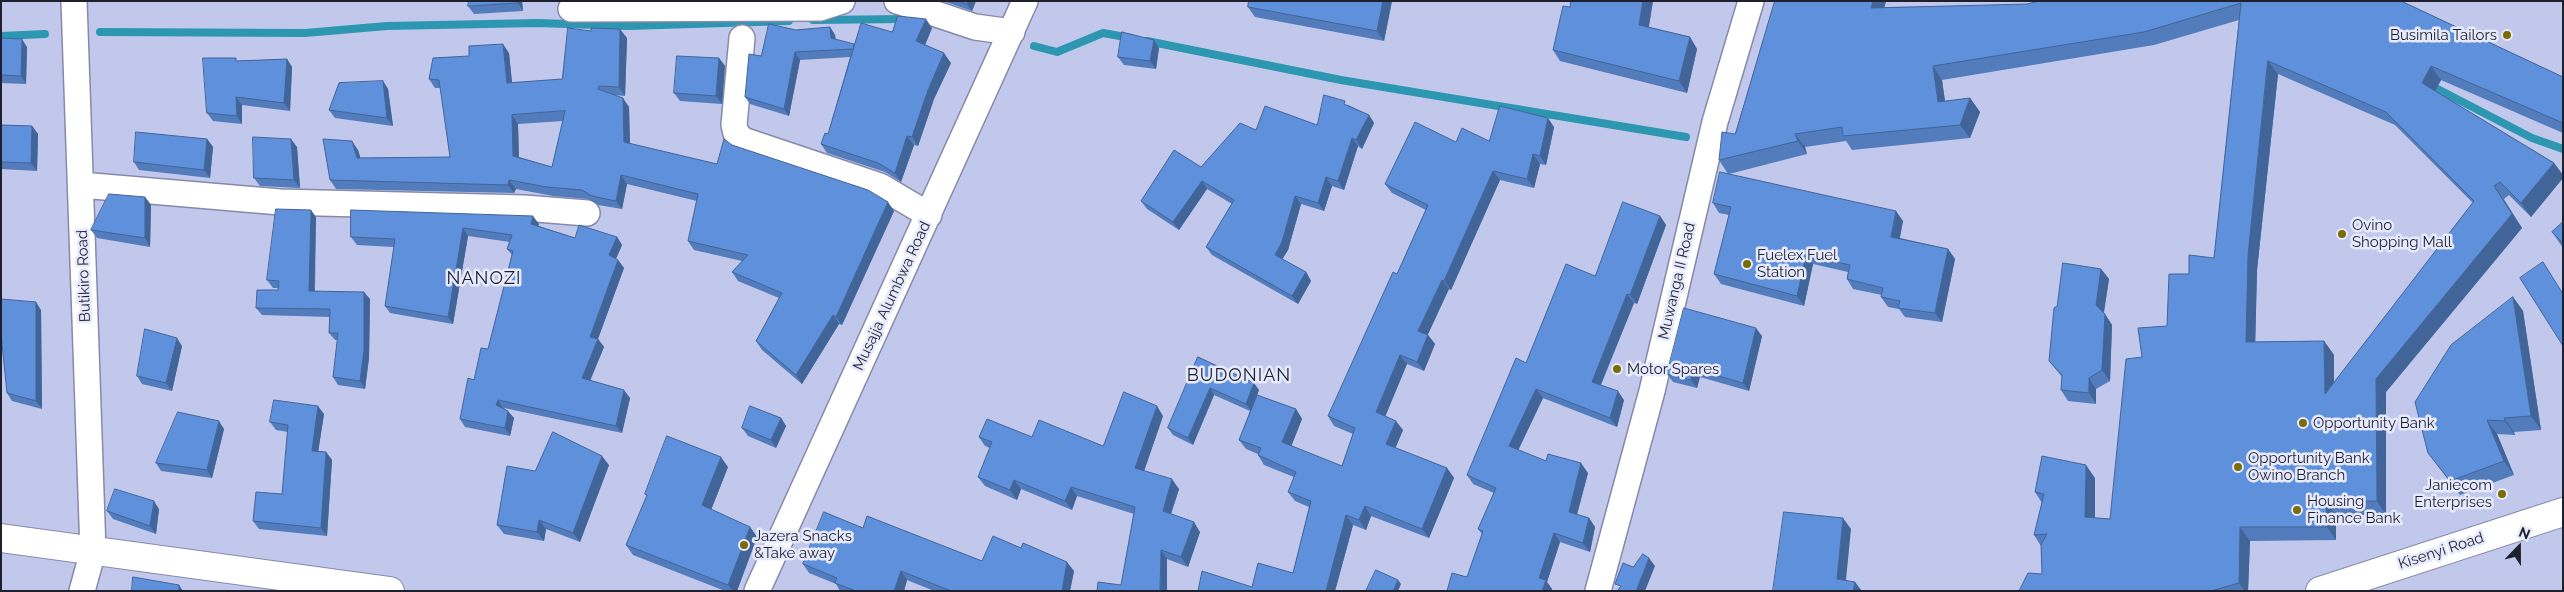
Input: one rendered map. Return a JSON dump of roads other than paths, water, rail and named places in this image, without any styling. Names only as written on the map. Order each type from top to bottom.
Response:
[{"type":"main road","name":"Kisenyi Road","points":[[2320,591],[2563,512]]},
{"type":"main road","points":[[1,538],[390,591]]},
{"type":"street","name":"Butikiro Road","points":[[74,1],[93,551],[82,591]]},
{"type":"street","points":[[571,9],[820,8],[842,1]]},
{"type":"street","points":[[897,1],[975,27],[1012,32]]},
{"type":"street","name":"Musajja Alumbwa Road","points":[[757,591],[1025,1]]},
{"type":"street","name":"Muwanga II Road","points":[[1598,591],[1652,391],[1715,122],[1751,1]]},
{"type":"street","points":[[742,38],[734,125],[736,133],[742,140],[880,186],[929,215]]},
{"type":"street","points":[[81,185],[280,202],[524,208],[587,213]]},
{"type":"waterway","points":[[813,20],[906,19]]},
{"type":"waterway","points":[[100,32],[305,33],[387,26],[537,23],[629,26],[789,21]]},
{"type":"waterway","points":[[1034,46],[1057,52],[1103,33],[1131,38]]},
{"type":"waterway","points":[[1,36],[45,34]]},
{"type":"waterway","points":[[1147,41],[1341,80],[1686,137]]},
{"type":"waterway","points":[[2428,84],[2532,138],[2563,149]]},
{"type":"place","name":"Busimila Tailors","points":[[2507,35]]},
{"type":"place","name":"Ovino Shopping Mall","points":[[2342,234]]},
{"type":"place","name":"Fuelex Fuel Station","points":[[1747,264]]},
{"type":"place","name":"Motor Spares","points":[[1617,369]]},
{"type":"place","name":"Opportunity Bank","points":[[2303,423]]},
{"type":"place","name":"Opportunity Bank Owino Branch","points":[[2238,467]]},
{"type":"place","name":"Janiecom Enterprises","points":[[2502,494]]},
{"type":"place","name":"Housing Finance Bank","points":[[2297,510]]},
{"type":"place","name":"Jazera Snacks &Take away","points":[[744,545]]},
{"type":"district","name":"NANOZI","points":[[484,279]]},
{"type":"district","name":"BUDONIAN","points":[[1239,376]]}]
